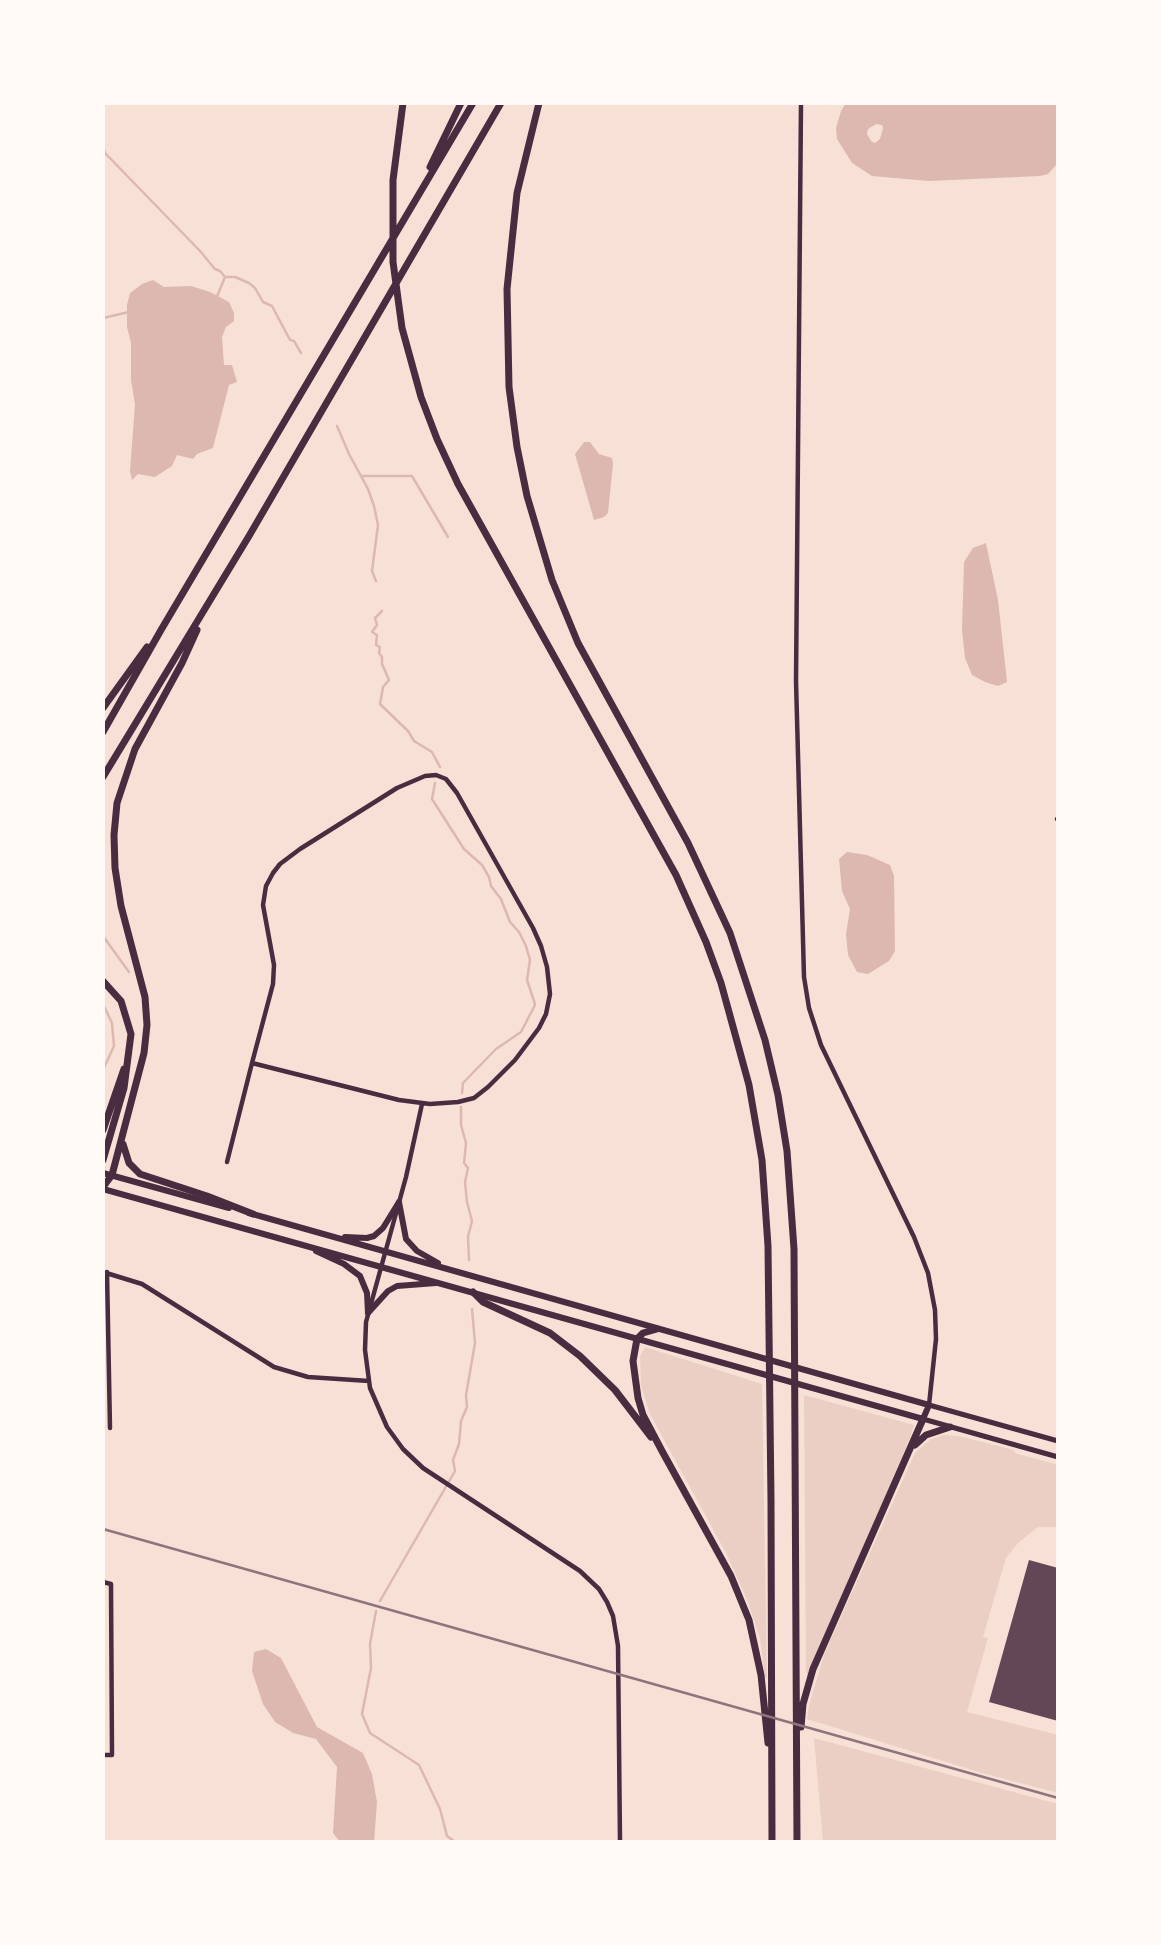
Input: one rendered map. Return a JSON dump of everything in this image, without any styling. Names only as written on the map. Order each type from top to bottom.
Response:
[{"type":"highway","points":[[403,103],[393,180],[393,251],[396,290],[406,347],[424,404],[450,466],[685,894],[721,983],[742,1055],[759,1139],[768,1225],[772,1502],[772,1842]]},
{"type":"highway","points":[[416,196],[461,103]]},
{"type":"highway","points":[[103,732],[473,103]]},
{"type":"highway","points":[[103,777],[249,536],[501,103]]},
{"type":"highway","points":[[539,103],[517,193],[507,299],[510,398],[527,496],[552,580],[578,643],[691,849],[730,933],[763,1031],[783,1122],[794,1249],[797,1842]]},
{"type":"highway","points":[[103,1188],[113,1175],[144,1053],[147,1017],[145,997],[121,906],[115,868],[117,803],[135,749],[182,663],[209,603]]},
{"type":"highway","points":[[103,708],[161,630]]},
{"type":"highway","points":[[103,981],[117,995],[125,1010],[131,1034],[124,1088],[103,1160]]},
{"type":"highway","points":[[103,1130],[130,1055]]},
{"type":"highway","points":[[123,1133],[125,1156],[140,1174],[207,1195],[253,1214]]},
{"type":"highway","points":[[473,1292],[483,1301],[550,1334],[580,1356],[615,1390],[662,1451]]},
{"type":"highway","points":[[657,1329],[643,1333],[638,1339],[633,1361],[636,1389],[643,1415],[731,1576],[749,1620],[761,1675],[772,1778]]},
{"type":"highway","points":[[796,1770],[803,1704],[813,1669],[923,1419]]},
{"type":"highway","points":[[910,1451],[926,1435],[950,1427]]},
{"type":"main road","points":[[103,1173],[1058,1441]]},
{"type":"main road","points":[[103,1188],[1058,1457]]},
{"type":"main road","points":[[330,1236],[359,1239],[373,1236],[383,1228],[399,1202]]},
{"type":"main road","points":[[399,1202],[403,1234],[409,1244],[447,1268]]},
{"type":"main road","points":[[308,1246],[349,1267],[360,1276],[367,1293],[368,1313]]},
{"type":"main road","points":[[368,1313],[388,1291],[397,1286],[439,1283]]},
{"type":"main road","points":[[923,1419],[929,1405]]},
{"type":"street","points":[[801,103],[796,681],[804,977],[811,1015],[826,1058],[915,1237],[928,1273],[935,1310],[936,1339],[929,1405]]},
{"type":"street","points":[[227,1162],[252,1063],[274,978],[263,911],[265,889],[275,870],[300,849],[397,788],[425,776],[440,776],[454,787],[533,928],[544,956],[550,990],[546,1014],[539,1028],[515,1060],[486,1090],[467,1100],[422,1103],[252,1063]]},
{"type":"street","points":[[422,1103],[399,1202],[368,1313],[365,1350],[369,1381],[387,1427],[403,1449],[435,1477],[580,1571],[599,1589],[607,1602],[613,1616],[618,1646],[620,1842]]},
{"type":"street","points":[[110,1428],[105,1272],[142,1284],[274,1367],[308,1377],[369,1381]]},
{"type":"street","points":[[103,1582],[111,1584],[113,1755],[103,1755]]},
{"type":"shaded area","points":[[846,103],[1058,103],[1058,163],[1048,174],[1040,176],[929,181],[872,176],[852,163],[837,139],[836,128]],"holes":[[[876,124],[882,125],[880,139],[875,143],[871,141],[867,134],[868,129]]]},
{"type":"shaded area","points":[[153,280],[164,287],[191,286],[229,302],[234,321],[226,327],[222,337],[224,365],[232,365],[237,382],[229,385],[213,448],[197,454],[193,459],[177,455],[172,466],[155,477],[138,474],[132,480],[130,471],[135,404],[127,305],[130,293]]},
{"type":"shaded area","points":[[584,442],[590,442],[599,454],[612,458],[613,464],[608,513],[594,520],[575,454]]},
{"type":"shaded area","points":[[986,543],[998,600],[1007,682],[998,686],[972,675],[965,658],[962,630],[964,562],[973,548]]},
{"type":"shaded area","points":[[847,852],[867,855],[890,865],[894,876],[895,951],[889,961],[868,974],[857,972],[848,955],[846,934],[850,909],[842,891],[839,859]]},
{"type":"shaded area","points":[[645,1347],[762,1384],[767,1678],[760,1639],[748,1602],[727,1555],[650,1414],[641,1386],[640,1356]]},
{"type":"shaded area","points":[[804,1395],[914,1425],[808,1676],[806,1673]]},
{"type":"shaded area","points":[[944,1435],[959,1436],[1014,1450],[1015,1453],[1058,1465],[1058,1527],[1038,1527],[1019,1542],[1006,1558],[983,1637],[988,1638],[967,1712],[1058,1735],[1058,1793],[982,1773],[807,1719],[825,1652],[915,1453],[931,1439]]},
{"type":"shaded area","points":[[266,1649],[281,1658],[317,1727],[363,1753],[372,1774],[377,1802],[374,1842],[340,1842],[333,1833],[337,1767],[316,1739],[293,1733],[275,1722],[263,1704],[252,1671],[254,1652]]},
{"type":"shaded area","points":[[814,1738],[1058,1804],[1058,1842],[823,1842]]},
{"type":"building","points":[[1029,1560],[1058,1568],[1058,1721],[989,1702]]},
{"type":"waterway","points":[[103,146],[105,153],[215,269],[225,277],[235,277],[255,288],[263,302],[272,306],[290,340],[294,341],[301,353]]},
{"type":"waterway","points":[[216,299],[225,277]]},
{"type":"waterway","points":[[103,318],[129,312]]},
{"type":"waterway","points":[[337,426],[374,506],[378,525],[372,571],[376,581]]},
{"type":"waterway","points":[[361,476],[412,476],[448,537]]},
{"type":"waterway","points":[[382,611],[375,618],[377,625],[372,632],[377,635],[376,645],[380,647],[379,653],[389,680],[383,687],[380,704],[408,731],[414,741],[432,752],[440,767]]},
{"type":"waterway","points":[[435,783],[432,799],[464,849],[482,865],[510,922],[526,946],[530,960],[527,980],[535,1005],[521,1032],[496,1049],[463,1083],[462,1093]]},
{"type":"waterway","points":[[103,936],[129,972]]},
{"type":"waterway","points":[[103,1070],[114,1046],[112,1023],[104,1006]]},
{"type":"waterway","points":[[461,1107],[461,1125],[466,1143],[464,1163],[468,1168],[465,1182],[472,1221],[468,1237],[469,1260]]},
{"type":"waterway","points":[[380,1601],[455,1471],[453,1460],[459,1444],[461,1421],[467,1407],[466,1395],[475,1343],[472,1309]]},
{"type":"waterway","points":[[376,1611],[370,1644],[371,1668],[362,1714],[370,1733],[419,1765],[440,1809],[447,1836],[455,1842]]},
{"type":"railway","points":[[103,1529],[1058,1798]]}]
